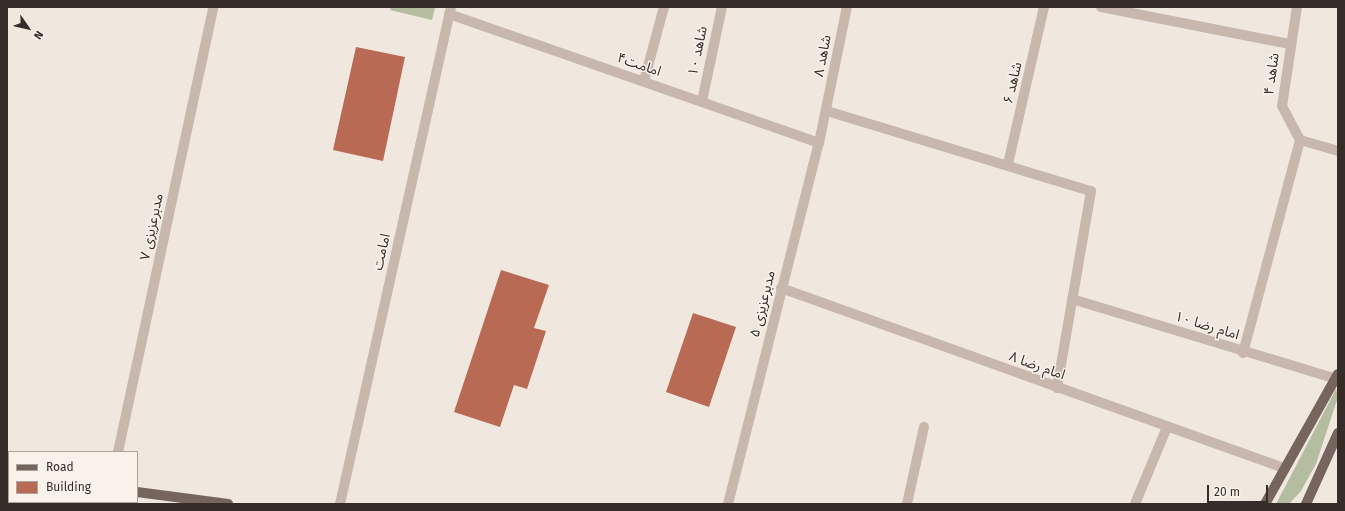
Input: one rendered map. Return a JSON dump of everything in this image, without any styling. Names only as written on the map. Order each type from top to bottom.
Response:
[{"type":"main road","points":[[1265,504],[1336,376]]},
{"type":"main road","points":[[1306,504],[1338,433]]},
{"type":"main road","points":[[138,492],[228,504]]},
{"type":"street","name":"مدبرعزیزی ۷","points":[[118,451],[213,7]]},
{"type":"street","points":[[644,81],[664,7]]},
{"type":"street","name":"شاهد ۱۰","points":[[702,102],[722,7]]},
{"type":"street","name":"شاهد ۸","points":[[827,111],[847,7]]},
{"type":"street","name":"شاهد ۶","points":[[1008,164],[1044,7]]},
{"type":"street","points":[[1101,7],[1290,44]]},
{"type":"street","name":"شاهد ۴","points":[[1297,7],[1290,44],[1282,106],[1300,140]]},
{"type":"street","name":"امامت۴","points":[[450,10],[819,144]]},
{"type":"street","name":"امامت","points":[[340,504],[450,10]]},
{"type":"street","points":[[827,111],[1008,164],[1091,191],[1057,388]]},
{"type":"street","name":"مدبرعزیزی ۵","points":[[728,504],[781,288],[827,111]]},
{"type":"street","points":[[1243,352],[1300,140],[1338,151]]},
{"type":"street","name":"امام رضا ۸","points":[[781,288],[1284,468]]},
{"type":"street","name":"امام رضا ۱۰","points":[[1072,299],[1243,352],[1336,376]]},
{"type":"street","points":[[907,504],[924,427]]},
{"type":"street","points":[[1135,504],[1167,427]]},
{"type":"green space","points":[[391,7],[435,7],[432,20],[390,10]]},
{"type":"green space","points":[[1336,389],[1338,397],[1316,464],[1301,491],[1289,504],[1276,504]]},
{"type":"building","points":[[356,47],[405,57],[383,161],[333,150]]},
{"type":"building","points":[[501,270],[549,285],[534,328],[546,331],[527,389],[514,385],[500,427],[454,412]]},
{"type":"building","points":[[693,313],[736,327],[709,407],[666,392]]}]
